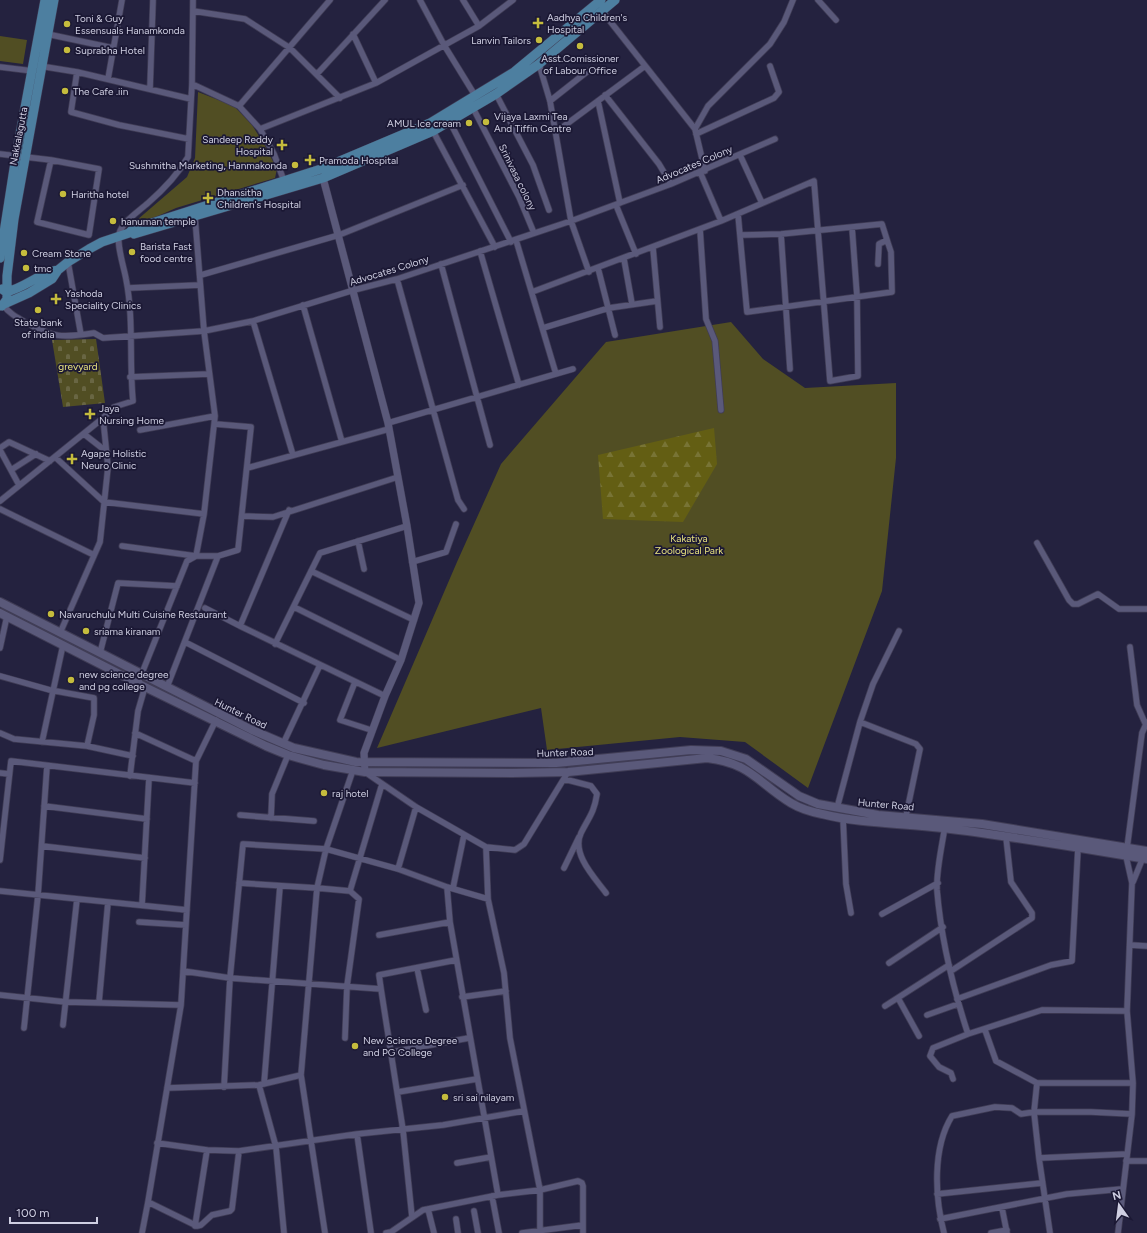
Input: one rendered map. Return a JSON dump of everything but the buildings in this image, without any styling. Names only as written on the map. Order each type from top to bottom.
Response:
[{"type":"main road","points":[[36,68],[45,0]]},
{"type":"main road","name":"Nakkalagutta","points":[[1,306],[7,299],[3,290],[7,276],[20,156],[36,68],[47,34],[54,0]]},
{"type":"main road","points":[[129,233],[135,235],[323,178],[433,131],[450,122],[535,56],[601,0]]},
{"type":"main road","points":[[1,306],[52,279],[58,270],[68,262],[102,242],[129,233],[133,229],[321,170],[496,94],[539,64],[615,0]]},
{"type":"main road","points":[[0,256],[2,232],[20,156]]},
{"type":"main road","points":[[3,290],[15,290],[47,272],[58,270]]},
{"type":"main road","name":"Hunter Road","points":[[0,602],[167,687],[212,716],[288,755],[324,765],[365,772],[566,775],[610,768],[707,758],[728,761],[746,769],[791,803],[810,811],[843,818],[945,824],[982,824],[1145,855]]},
{"type":"main road","name":"Hunter Road","points":[[3,615],[145,687],[212,716],[283,744],[318,755],[344,761],[556,763],[691,750],[721,751],[746,759],[782,785],[808,800],[837,808],[878,814],[906,816],[1006,837],[1078,848],[1127,852]]},
{"type":"main road","points":[[608,759],[610,768]]},
{"type":"street","points":[[108,79],[122,0]]},
{"type":"street","points":[[150,89],[153,0]]},
{"type":"street","points":[[0,501],[84,434],[114,407],[132,401],[130,377],[132,336],[128,288],[118,237],[124,224],[159,193],[188,157],[192,84],[193,0]]},
{"type":"street","points":[[239,106],[330,0]]},
{"type":"street","points":[[317,74],[385,0]]},
{"type":"street","name":"Srinivasa colony","points":[[420,0],[476,102],[534,234]]},
{"type":"street","points":[[463,0],[479,26]]},
{"type":"street","points":[[260,129],[376,83],[479,26],[513,0]]},
{"type":"street","points":[[695,132],[708,106],[770,44],[784,22],[793,0]]},
{"type":"street","points":[[818,0],[836,20]]},
{"type":"street","points":[[193,11],[245,19],[290,48],[340,98]]},
{"type":"street","points":[[602,11],[695,132],[702,171],[720,221]]},
{"type":"street","points":[[47,34],[113,48]]},
{"type":"street","points":[[353,34],[376,83]]},
{"type":"street","points":[[539,64],[550,101],[571,221],[589,272]]},
{"type":"street","points":[[556,132],[645,66]]},
{"type":"street","points":[[695,132],[774,98],[778,92],[770,66]]},
{"type":"street","points":[[0,67],[36,68],[77,72],[191,99]]},
{"type":"street","points":[[77,72],[71,112],[119,125],[189,139]]},
{"type":"street","points":[[550,101],[588,72]]},
{"type":"street","points":[[192,84],[239,106],[260,129],[274,154],[284,181]]},
{"type":"street","points":[[496,94],[533,165],[549,210]]},
{"type":"street","points":[[605,95],[659,164],[671,184]]},
{"type":"street","points":[[598,101],[618,204],[636,254]]},
{"type":"street","points":[[450,122],[513,241],[532,292],[556,374]]},
{"type":"street","points":[[433,131],[495,247]]},
{"type":"street","name":"Advocates Colony","points":[[1,306],[12,316],[46,334],[70,337],[94,333],[102,338],[204,331],[253,321],[354,290],[397,279],[534,234],[671,184],[775,139]]},
{"type":"street","points":[[0,154],[51,160],[99,169],[89,235],[37,222],[51,160]]},
{"type":"street","points":[[740,155],[762,203]]},
{"type":"street","points":[[323,178],[354,290],[388,426],[407,526],[419,603],[401,660],[371,730],[364,753],[363,762],[365,772],[416,807],[486,847],[515,850],[524,844],[566,775],[591,786],[597,794],[595,809],[564,868]]},
{"type":"street","points":[[532,292],[652,248],[738,214],[814,181],[825,300],[830,381],[858,376],[857,296],[852,227]]},
{"type":"street","points":[[201,276],[339,235],[463,185]]},
{"type":"street","points":[[738,214],[747,312],[893,291],[891,252],[882,224],[780,234],[741,235]]},
{"type":"street","points":[[194,217],[201,276],[200,285],[204,331],[215,416],[204,514],[196,556]]},
{"type":"street","points":[[700,229],[706,319],[715,340],[721,410]]},
{"type":"street","points":[[780,234],[790,369]]},
{"type":"street","points":[[878,264],[879,244],[881,242],[888,243]]},
{"type":"street","points":[[652,248],[660,328]]},
{"type":"street","points":[[480,251],[519,385]]},
{"type":"street","points":[[624,259],[632,304]]},
{"type":"street","points":[[68,262],[82,335]]},
{"type":"street","points":[[441,264],[478,396],[490,445]]},
{"type":"street","points":[[598,268],[610,308],[615,335]]},
{"type":"street","points":[[397,279],[458,500],[464,509]]},
{"type":"street","points":[[128,288],[200,285]]},
{"type":"street","points":[[542,328],[610,308],[658,301]]},
{"type":"street","points":[[303,305],[342,442]]},
{"type":"street","points":[[253,321],[293,455]]},
{"type":"street","points":[[248,468],[342,442],[433,410],[573,369]]},
{"type":"street","points":[[130,377],[209,374]]},
{"type":"street","points":[[140,430],[215,416]]},
{"type":"street","points":[[60,633],[100,542],[108,467],[103,418]]},
{"type":"street","points":[[122,546],[196,556],[218,556],[238,550],[248,468],[251,427],[215,424]]},
{"type":"street","points":[[84,434],[107,452]]},
{"type":"street","points":[[19,485],[0,449],[9,442],[50,461]]},
{"type":"street","points":[[11,470],[36,454]]},
{"type":"street","points":[[55,457],[104,502],[204,514]]},
{"type":"street","points":[[242,516],[272,516],[398,477]]},
{"type":"street","points":[[0,509],[94,555]]},
{"type":"street","points":[[240,626],[289,510]]},
{"type":"street","points":[[412,562],[446,552],[456,524]]},
{"type":"street","points":[[275,644],[320,553],[407,526]]},
{"type":"street","points":[[358,541],[364,569]]},
{"type":"street","points":[[1037,543],[1069,600],[1073,604],[1078,604],[1098,594],[1119,609],[1147,610]]},
{"type":"street","points":[[138,683],[187,561],[196,556]]},
{"type":"street","points":[[167,687],[218,556]]},
{"type":"street","points":[[311,571],[414,620]]},
{"type":"street","points":[[100,653],[118,583],[177,586]]},
{"type":"street","points":[[294,607],[401,660]]},
{"type":"street","points":[[205,608],[275,644],[385,696]]},
{"type":"street","points":[[0,648],[3,615]]},
{"type":"street","points":[[837,808],[860,722],[873,684],[899,631]]},
{"type":"street","points":[[185,642],[304,703]]},
{"type":"street","points":[[42,742],[63,645]]},
{"type":"street","points":[[1118,1233],[1132,1114],[1133,1083],[1127,1011],[1132,883],[1127,852],[1142,733],[1146,722],[1137,705],[1130,648]]},
{"type":"street","points":[[283,744],[304,703],[320,666]]},
{"type":"street","points":[[0,676],[53,691],[94,698],[94,715],[87,746]]},
{"type":"street","points":[[355,682],[340,720],[371,730]]},
{"type":"street","points":[[130,776],[138,712],[145,687]]},
{"type":"street","points":[[142,1233],[181,1005],[196,761],[212,716]]},
{"type":"street","points":[[860,722],[916,744],[920,749],[906,816]]},
{"type":"street","points":[[0,733],[14,739],[87,746],[133,756]]},
{"type":"street","points":[[135,733],[196,761]]},
{"type":"street","points":[[271,818],[272,794],[288,755]]},
{"type":"street","points":[[0,856],[2,814],[11,761],[195,784]]},
{"type":"street","points":[[24,1028],[38,895],[47,766]]},
{"type":"street","points":[[325,1233],[301,1074],[317,888],[326,849],[353,770]]},
{"type":"street","points":[[0,773],[9,774]]},
{"type":"street","points":[[142,905],[149,778]]},
{"type":"street","points":[[350,891],[382,784]]},
{"type":"street","points":[[44,806],[147,819]]},
{"type":"street","points":[[398,869],[416,807]]},
{"type":"street","points":[[240,815],[314,821]]},
{"type":"street","points":[[843,818],[846,884],[851,913]]},
{"type":"street","points":[[945,824],[938,883],[950,968],[958,1002],[968,1034]]},
{"type":"street","points":[[464,834],[450,888],[450,922],[469,1038],[498,1195]]},
{"type":"street","points":[[580,835],[580,852],[588,869],[606,893]]},
{"type":"street","points":[[886,1006],[1032,918],[1032,913],[1011,882],[1006,837]]},
{"type":"street","points":[[224,1087],[230,978],[243,844],[326,849],[398,869],[450,888],[488,899]]},
{"type":"street","points":[[42,846],[144,858]]},
{"type":"street","points":[[486,847],[488,899],[506,991],[510,1038],[540,1190],[540,1232]]},
{"type":"street","points":[[927,1015],[1051,965],[1072,961],[1074,958],[1078,848]]},
{"type":"street","points":[[1132,883],[1145,855]]},
{"type":"street","points":[[239,883],[350,891],[359,899],[347,986],[345,1038]]},
{"type":"street","points":[[882,914],[938,883]]},
{"type":"street","points":[[280,886],[261,1085],[276,1147],[284,1233]]},
{"type":"street","points":[[0,891],[187,910]]},
{"type":"street","points":[[63,1025],[77,899]]},
{"type":"street","points":[[99,1002],[108,902]]},
{"type":"street","points":[[139,922],[186,925]]},
{"type":"street","points":[[379,935],[450,922]]},
{"type":"street","points":[[889,963],[943,927]]},
{"type":"street","points":[[1130,945],[1147,946]]},
{"type":"street","points":[[412,1217],[398,1092],[379,975],[456,960]]},
{"type":"street","points":[[417,968],[426,1010]]},
{"type":"street","points":[[183,971],[230,978],[381,989]]},
{"type":"street","points":[[462,997],[506,991]]},
{"type":"street","points":[[0,995],[66,1002],[181,1005]]},
{"type":"street","points":[[898,998],[919,1036]]},
{"type":"street","points":[[953,1079],[951,1073],[939,1067],[932,1059],[930,1053],[933,1048],[968,1034],[1042,1010],[1127,1011]]},
{"type":"street","points":[[984,1030],[996,1061],[1037,1083],[1133,1083]]},
{"type":"street","points":[[392,1052],[469,1038]]},
{"type":"street","points":[[167,1088],[261,1085],[301,1074]]},
{"type":"street","points":[[398,1092],[477,1079]]},
{"type":"street","points":[[1037,1083],[1034,1112],[1042,1183],[1050,1233]]},
{"type":"street","points":[[944,1233],[940,1219],[937,1194],[940,1144],[946,1126],[952,1116],[995,1107],[1012,1108],[1021,1114],[1034,1112],[1132,1114]]},
{"type":"street","points":[[157,1143],[207,1150],[239,1151],[276,1147],[312,1140],[357,1134],[403,1130],[524,1111]]},
{"type":"street","points":[[357,1134],[371,1233]]},
{"type":"street","points":[[195,1226],[207,1150]]},
{"type":"street","points":[[148,1202],[195,1226],[200,1226],[212,1215],[227,1212],[232,1209],[239,1151]]},
{"type":"street","points":[[1039,1158],[1127,1154]]},
{"type":"street","points":[[457,1163],[491,1157]]},
{"type":"street","points":[[1126,1161],[1147,1161]]},
{"type":"street","points":[[389,1233],[423,1210],[492,1196],[540,1190],[572,1182],[582,1183],[583,1186],[584,1233]]},
{"type":"street","points":[[937,1194],[1042,1183]]},
{"type":"street","points":[[940,1219],[1092,1191],[1122,1189]]},
{"type":"street","points":[[492,1196],[498,1233]]},
{"type":"street","points":[[991,1233],[1007,1232],[1002,1208]]},
{"type":"street","points":[[428,1209],[434,1233]]},
{"type":"street","points":[[474,1211],[478,1233]]},
{"type":"street","points":[[456,1219],[458,1233]]},
{"type":"street","points":[[522,1233],[540,1232],[583,1225]]},
{"type":"green space","points":[[0,36],[27,40],[23,64],[0,61]]},
{"type":"green space","points":[[198,92],[234,106],[252,125],[277,169],[275,178],[176,208],[131,228],[130,226],[187,177],[195,158]]},
{"type":"green space","name":"Kakatiya Zoological Park","points":[[731,322],[763,359],[805,388],[896,383],[896,458],[882,591],[808,788],[745,742],[680,737],[547,750],[541,708],[377,748],[501,464],[606,342]]},
{"type":"green space","name":"grevyard","points":[[96,339],[105,403],[63,407],[52,340]]},
{"type":"green space","points":[[714,428],[717,464],[683,522],[603,519],[598,455]]},
{"type":"place","name":"Aadhya Children's Hospital","points":[[538,23]]},
{"type":"place","name":"Toni & Guy Essensuals Hanamkonda","points":[[67,24]]},
{"type":"place","name":"Lanvin Tailors","points":[[539,40]]},
{"type":"place","name":"Asst.Comissioner of Labour Office","points":[[580,46]]},
{"type":"place","name":"Suprabha Hotel","points":[[67,50]]},
{"type":"place","name":"The Cafe .iin","points":[[65,91]]},
{"type":"place","name":"Vijaya Laxmi Tea And Tiffin Centre","points":[[486,122]]},
{"type":"place","name":"AMUL Ice cream","points":[[469,123]]},
{"type":"place","name":"Sandeep Reddy Hospital","points":[[282,145]]},
{"type":"place","name":"Pramoda Hospital","points":[[310,160]]},
{"type":"place","name":"Sushmitha Marketing, Hanmakonda","points":[[295,165]]},
{"type":"place","name":"Haritha hotel","points":[[63,194]]},
{"type":"place","name":"Dhansitha Children's Hospital","points":[[208,198]]},
{"type":"place","name":"hanuman temple","points":[[113,221]]},
{"type":"place","name":"Barista Fast food centre","points":[[132,252]]},
{"type":"place","name":"Cream Stone","points":[[24,253]]},
{"type":"place","name":"tmc","points":[[26,268]]},
{"type":"place","name":"Yashoda Speciality Clinics","points":[[56,299]]},
{"type":"place","name":"State bank of india","points":[[38,310]]},
{"type":"place","name":"Jaya Nursing Home","points":[[90,414]]},
{"type":"place","name":"Agape Holistic Neuro Clinic","points":[[72,459]]},
{"type":"place","name":"Navaruchulu Multi Cuisine Restaurant","points":[[51,614]]},
{"type":"place","name":"sriama kiranam","points":[[86,631]]},
{"type":"place","name":"new science degree and pg college","points":[[71,680]]},
{"type":"place","name":"raj hotel","points":[[324,793]]},
{"type":"place","name":"New Science Degree and PG College","points":[[355,1046]]},
{"type":"place","name":"sri sai nilayam","points":[[445,1097]]}]
